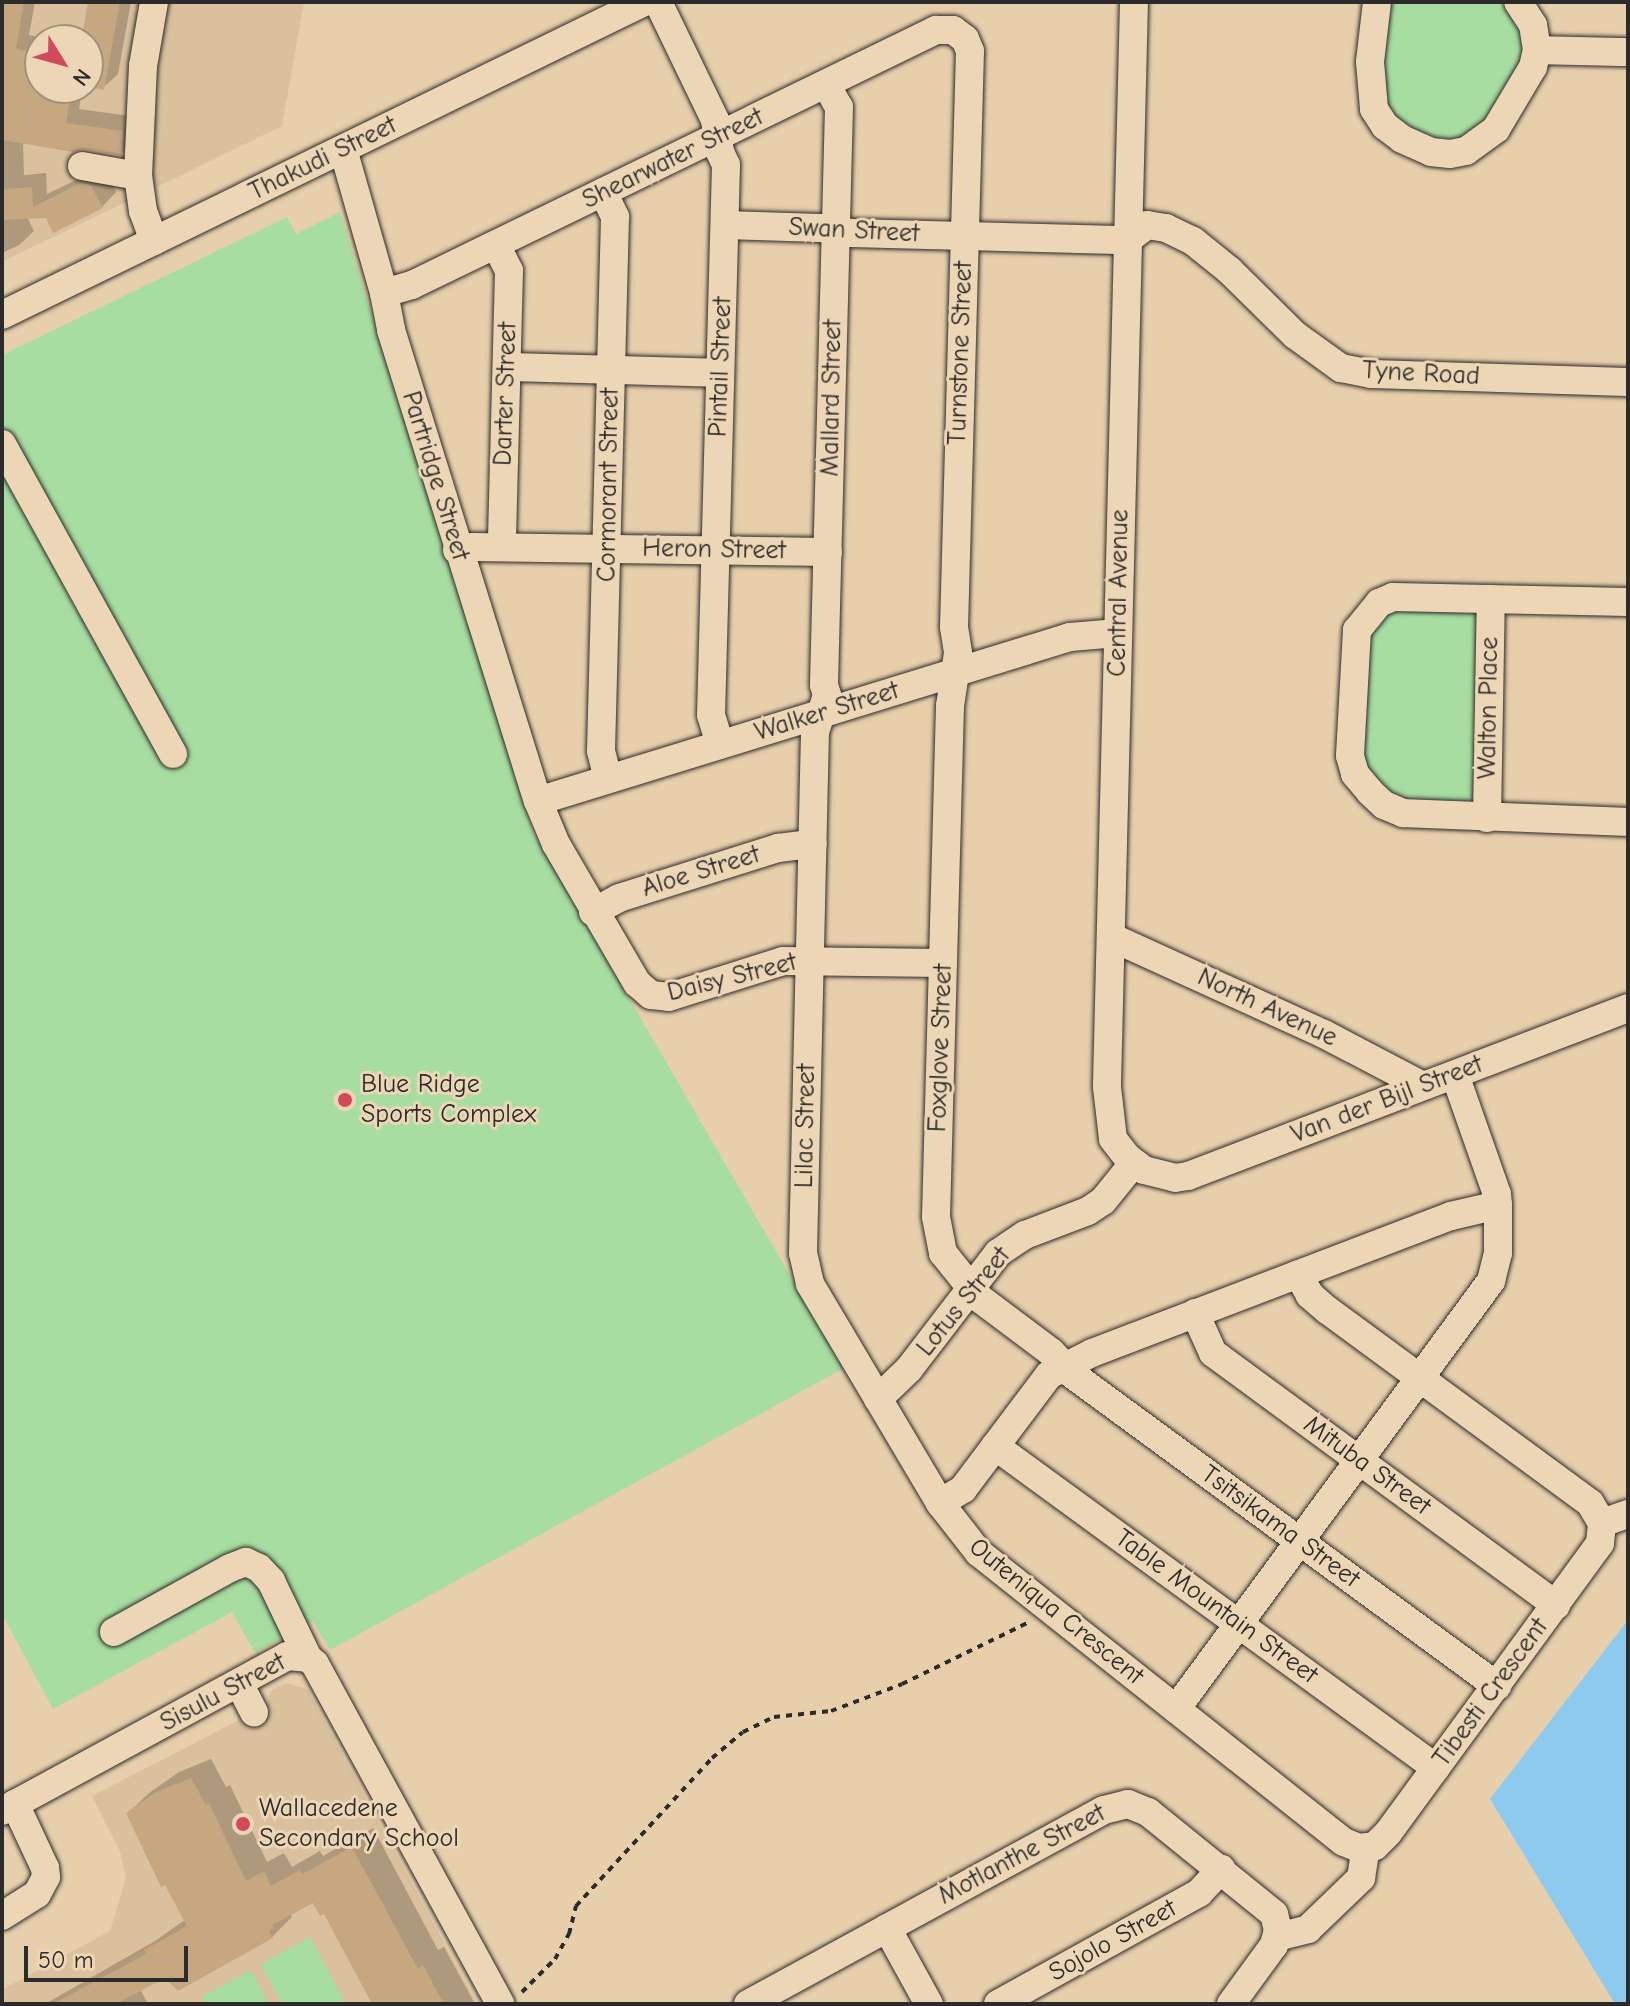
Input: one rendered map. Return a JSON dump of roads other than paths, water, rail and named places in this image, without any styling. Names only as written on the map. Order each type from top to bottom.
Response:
[{"type":"street","points":[[154,2],[143,66],[138,176],[141,203],[154,241]]},
{"type":"street","name":"Thakudi Street","points":[[2,315],[644,2]]},
{"type":"street","name":"Pintail Street","points":[[658,2],[715,120],[726,165],[711,715],[720,745]]},
{"type":"street","name":"Central Avenue","points":[[1134,2],[1108,1111],[1113,1139],[1138,1167]]},
{"type":"street","points":[[1377,2],[1372,20],[1370,62],[1374,109],[1385,126],[1402,139],[1431,152],[1466,151],[1496,129],[1526,83],[1537,50],[1533,25],[1518,2]]},
{"type":"street","name":"Shearwater Street","points":[[384,293],[412,285],[496,245],[936,30],[953,30],[960,34]]},
{"type":"street","name":"Turnstone Street","points":[[953,673],[958,653],[954,627],[970,51],[960,34]]},
{"type":"street","points":[[1537,50],[1628,52]]},
{"type":"street","name":"Mallard Street","points":[[821,714],[827,695],[824,685],[839,107],[826,84]]},
{"type":"street","name":"Partridge Street","points":[[343,149],[384,293],[391,330],[457,550],[538,801]]},
{"type":"street","points":[[82,166],[138,176]]},
{"type":"street","name":"Cormorant Street","points":[[603,192],[615,217],[601,751],[608,779]]},
{"type":"street","name":"Swan Street","points":[[725,225],[1127,240]]},
{"type":"street","name":"Tyne Road","points":[[1127,240],[1147,225],[1166,228],[1193,241],[1230,271],[1295,335],[1341,368],[1371,374],[1628,382]]},
{"type":"street","name":"Darter Street","points":[[496,245],[509,271],[502,547]]},
{"type":"street","points":[[507,367],[720,373]]},
{"type":"street","points":[[2,444],[173,754]]},
{"type":"street","name":"Heron Street","points":[[457,550],[502,547],[828,552]]},
{"type":"street","name":"Walton Place","points":[[1628,602],[1393,597],[1379,603],[1365,616],[1357,630],[1350,756],[1355,774],[1384,805],[1403,813],[1628,822]]},
{"type":"street","name":"Walton Place","points":[[1487,818],[1491,599]]},
{"type":"street","name":"Walker Street","points":[[538,801],[1070,637],[1118,633]]},
{"type":"street","name":"Foxglove Street","points":[[953,673],[937,1229],[948,1263],[979,1298],[1051,1352],[1065,1367]]},
{"type":"street","name":"Lilac Street","points":[[821,714],[815,732],[804,1264],[810,1284],[940,1503]]},
{"type":"street","name":"Daisy Street","points":[[538,801],[556,844],[593,912],[637,983],[651,995],[669,997],[783,961],[943,963]]},
{"type":"street","name":"Aloe Street","points":[[593,912],[619,898],[778,848],[813,844]]},
{"type":"street","name":"North Avenue","points":[[1111,937],[1324,1034],[1421,1085]]},
{"type":"street","name":"Van der Bijl Street","points":[[1138,1167],[1175,1178],[1188,1176],[1628,1008]]},
{"type":"street","points":[[1231,2004],[1277,1937],[1308,1929],[1361,1878],[1366,1848],[1344,1842],[1176,1709],[1491,1281],[1498,1253],[1498,1205],[1492,1172],[1455,1075]]},
{"type":"street","name":"Lotus Street","points":[[878,1399],[909,1369],[998,1253],[1010,1243],[1103,1201],[1138,1167]]},
{"type":"street","points":[[940,1503],[963,1489],[1049,1375],[1195,1313],[1451,1216],[1498,1205]]},
{"type":"street","name":"Tibesti Crescent","points":[[1298,1274],[1310,1295],[1327,1310],[1615,1519],[1596,1551],[1383,1841],[1366,1848]]},
{"type":"street","name":"Mituba Street","points":[[1195,1313],[1213,1353],[1556,1605]]},
{"type":"street","name":"Tsitsikama Street","points":[[1065,1367],[1497,1686]]},
{"type":"street","name":"Table Mountain Street","points":[[995,1446],[1436,1768]]},
{"type":"street","name":"Outeniqua Crescent","points":[[940,1503],[979,1553],[1176,1709]]},
{"type":"street","points":[[114,1632],[246,1562],[259,1568],[271,1581],[308,1658]]},
{"type":"street","name":"Sisulu Street","points":[[8,1807],[287,1656],[308,1658],[315,1664],[506,2001]]},
{"type":"street","points":[[239,1683],[254,1712]]},
{"type":"street","name":"Motlanthe Street","points":[[748,2004],[1120,1804],[1142,1808],[1269,1908],[1277,1922],[1277,1937]]},
{"type":"street","points":[[2,1916],[37,1894],[46,1877],[45,1868],[8,1807]]},
{"type":"street","name":"Sojolo Street","points":[[998,2004],[1199,1893],[1221,1869]]},
{"type":"street","points":[[887,1928],[929,2004]]},
{"type":"water","points":[[1628,1620],[1628,2004],[1615,2004],[1490,1799]]},
{"type":"place","name":"Blue Ridge Sports Complex","points":[[345,1100]]},
{"type":"place","name":"Wallacedene Secondary School","points":[[243,1824]]}]
